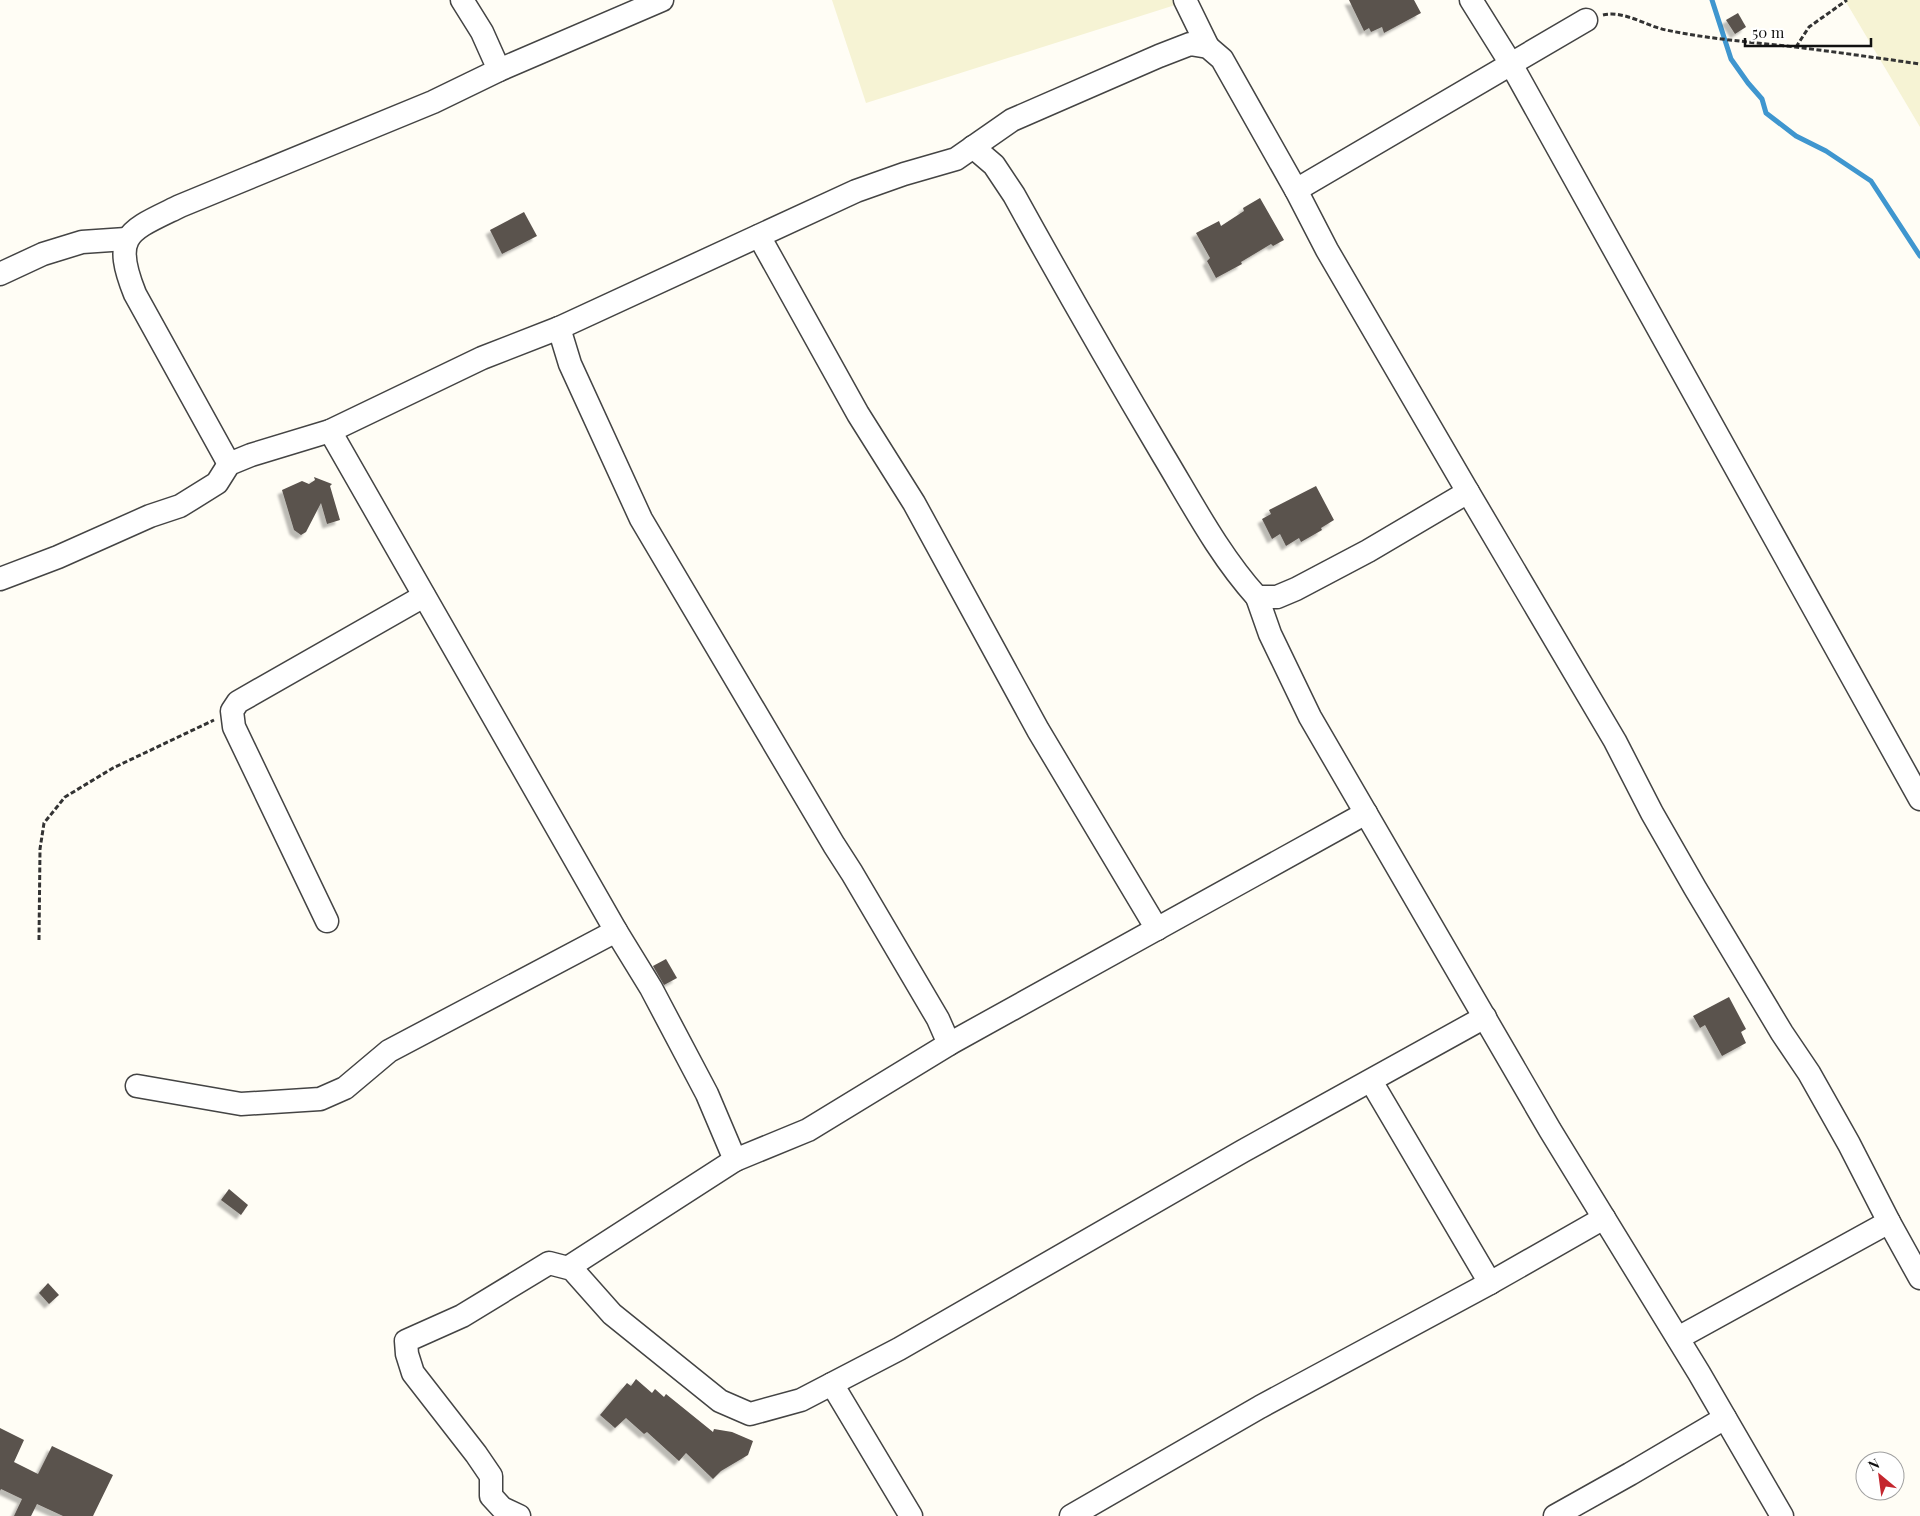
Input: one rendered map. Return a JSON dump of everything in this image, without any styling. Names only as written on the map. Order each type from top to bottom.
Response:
[{"type":"street","points":[[462,0],[482,32],[500,70]]},
{"type":"street","points":[[0,274],[43,254],[82,242],[126,239],[141,225],[180,206],[433,102],[500,70],[662,0]]},
{"type":"street","points":[[1185,0],[1208,47],[1222,60],[1296,190],[1327,250],[1615,741],[1652,813],[1695,888],[1782,1033],[1809,1073],[1920,1278]]},
{"type":"street","points":[[1472,0],[1511,64],[1920,799]]},
{"type":"street","points":[[1296,190],[1586,20]]},
{"type":"street","points":[[0,579],[58,557],[150,516],[180,506],[217,483],[229,464],[251,455],[330,431],[482,358],[559,328],[856,191],[904,174],[956,159],[1012,120],[1159,56],[1190,44],[1208,47]]},
{"type":"street","points":[[973,147],[994,166],[1014,195],[1179,482],[1236,574],[1256,597],[1270,634],[1310,717],[1550,1130],[1678,1338],[1782,1516]]},
{"type":"street","points":[[759,236],[858,414],[914,503],[1038,730],[1157,929]]},
{"type":"street","points":[[126,239],[124,256],[126,272],[135,294],[229,464]]},
{"type":"street","points":[[559,328],[570,364],[641,519],[938,1019],[949,1044]]},
{"type":"street","points":[[330,431],[616,931],[651,988],[707,1094],[735,1160]]},
{"type":"street","points":[[1256,597],[1277,597],[1296,589],[1368,551],[1468,492]]},
{"type":"street","points":[[328,921],[234,727],[232,711],[238,702],[424,596]]},
{"type":"street","points":[[568,1267],[735,1160],[808,1130],[949,1044],[1366,813]]},
{"type":"street","points":[[137,1086],[240,1104],[320,1099],[345,1088],[389,1051],[616,931]]},
{"type":"street","points":[[519,1516],[502,1508],[491,1496],[491,1476],[413,1373],[407,1354],[406,1341],[462,1316],[549,1263],[568,1267],[612,1314],[720,1401],[750,1414],[801,1400],[898,1349],[1243,1152],[1485,1017]]},
{"type":"street","points":[[1371,1081],[1490,1283]]},
{"type":"street","points":[[1071,1516],[1260,1407],[1490,1283],[1604,1218]]},
{"type":"street","points":[[1678,1338],[1889,1222]]},
{"type":"street","points":[[832,1384],[911,1516]]},
{"type":"street","points":[[1555,1516],[1725,1418]]},
{"type":"path","points":[[1796,47],[1809,27],[1847,0]]},
{"type":"path","points":[[1586,20],[1610,14],[1636,20],[1655,28],[1705,38],[1796,47],[1920,64]]},
{"type":"path","points":[[39,940],[40,849],[44,823],[65,798],[113,768],[232,711]]},
{"type":"shaded area","points":[[832,0],[1191,0],[866,103]]},
{"type":"shaded area","points":[[1844,0],[1920,0],[1920,127],[1846,2]]},
{"type":"building","points":[[1349,0],[1414,0],[1421,13],[1384,33],[1382,27],[1371,32],[1369,28],[1364,31]]},
{"type":"building","points":[[1738,13],[1746,27],[1735,34],[1726,20]]},
{"type":"building","points":[[1260,198],[1284,240],[1273,246],[1271,244],[1241,262],[1242,264],[1216,278],[1207,261],[1210,258],[1196,233],[1219,221],[1221,226],[1244,211],[1243,208]]},
{"type":"building","points":[[524,212],[537,236],[502,254],[490,230]]},
{"type":"building","points":[[314,477],[332,484],[330,486],[340,520],[327,524],[321,503],[306,532],[301,535],[294,530],[282,490],[302,481],[309,484],[315,480]]},
{"type":"building","points":[[1316,486],[1334,520],[1321,528],[1322,530],[1301,542],[1299,538],[1286,546],[1280,534],[1272,539],[1262,519],[1271,514],[1269,510]]},
{"type":"building","points":[[666,959],[677,978],[664,985],[653,966]]},
{"type":"building","points":[[1729,997],[1746,1029],[1741,1032],[1746,1043],[1722,1056],[1705,1025],[1700,1028],[1693,1016]]},
{"type":"building","points":[[229,1189],[248,1205],[241,1215],[221,1200]]},
{"type":"building","points":[[48,1283],[59,1295],[49,1304],[39,1293]]},
{"type":"building","points":[[636,1379],[652,1393],[655,1389],[664,1397],[666,1394],[713,1432],[714,1429],[732,1432],[753,1441],[748,1455],[721,1471],[713,1479],[686,1453],[679,1461],[647,1432],[644,1434],[626,1418],[615,1428],[600,1415],[627,1383],[631,1386]]},
{"type":"building","points":[[0,1428],[24,1440],[14,1462],[38,1474],[52,1446],[113,1475],[93,1516],[63,1516],[37,1504],[31,1516],[14,1516],[22,1499],[1,1489],[0,1491]]},
{"type":"waterway","points":[[1712,0],[1731,59],[1762,99],[1766,113],[1796,136],[1826,151],[1871,181],[1920,256]]}]
